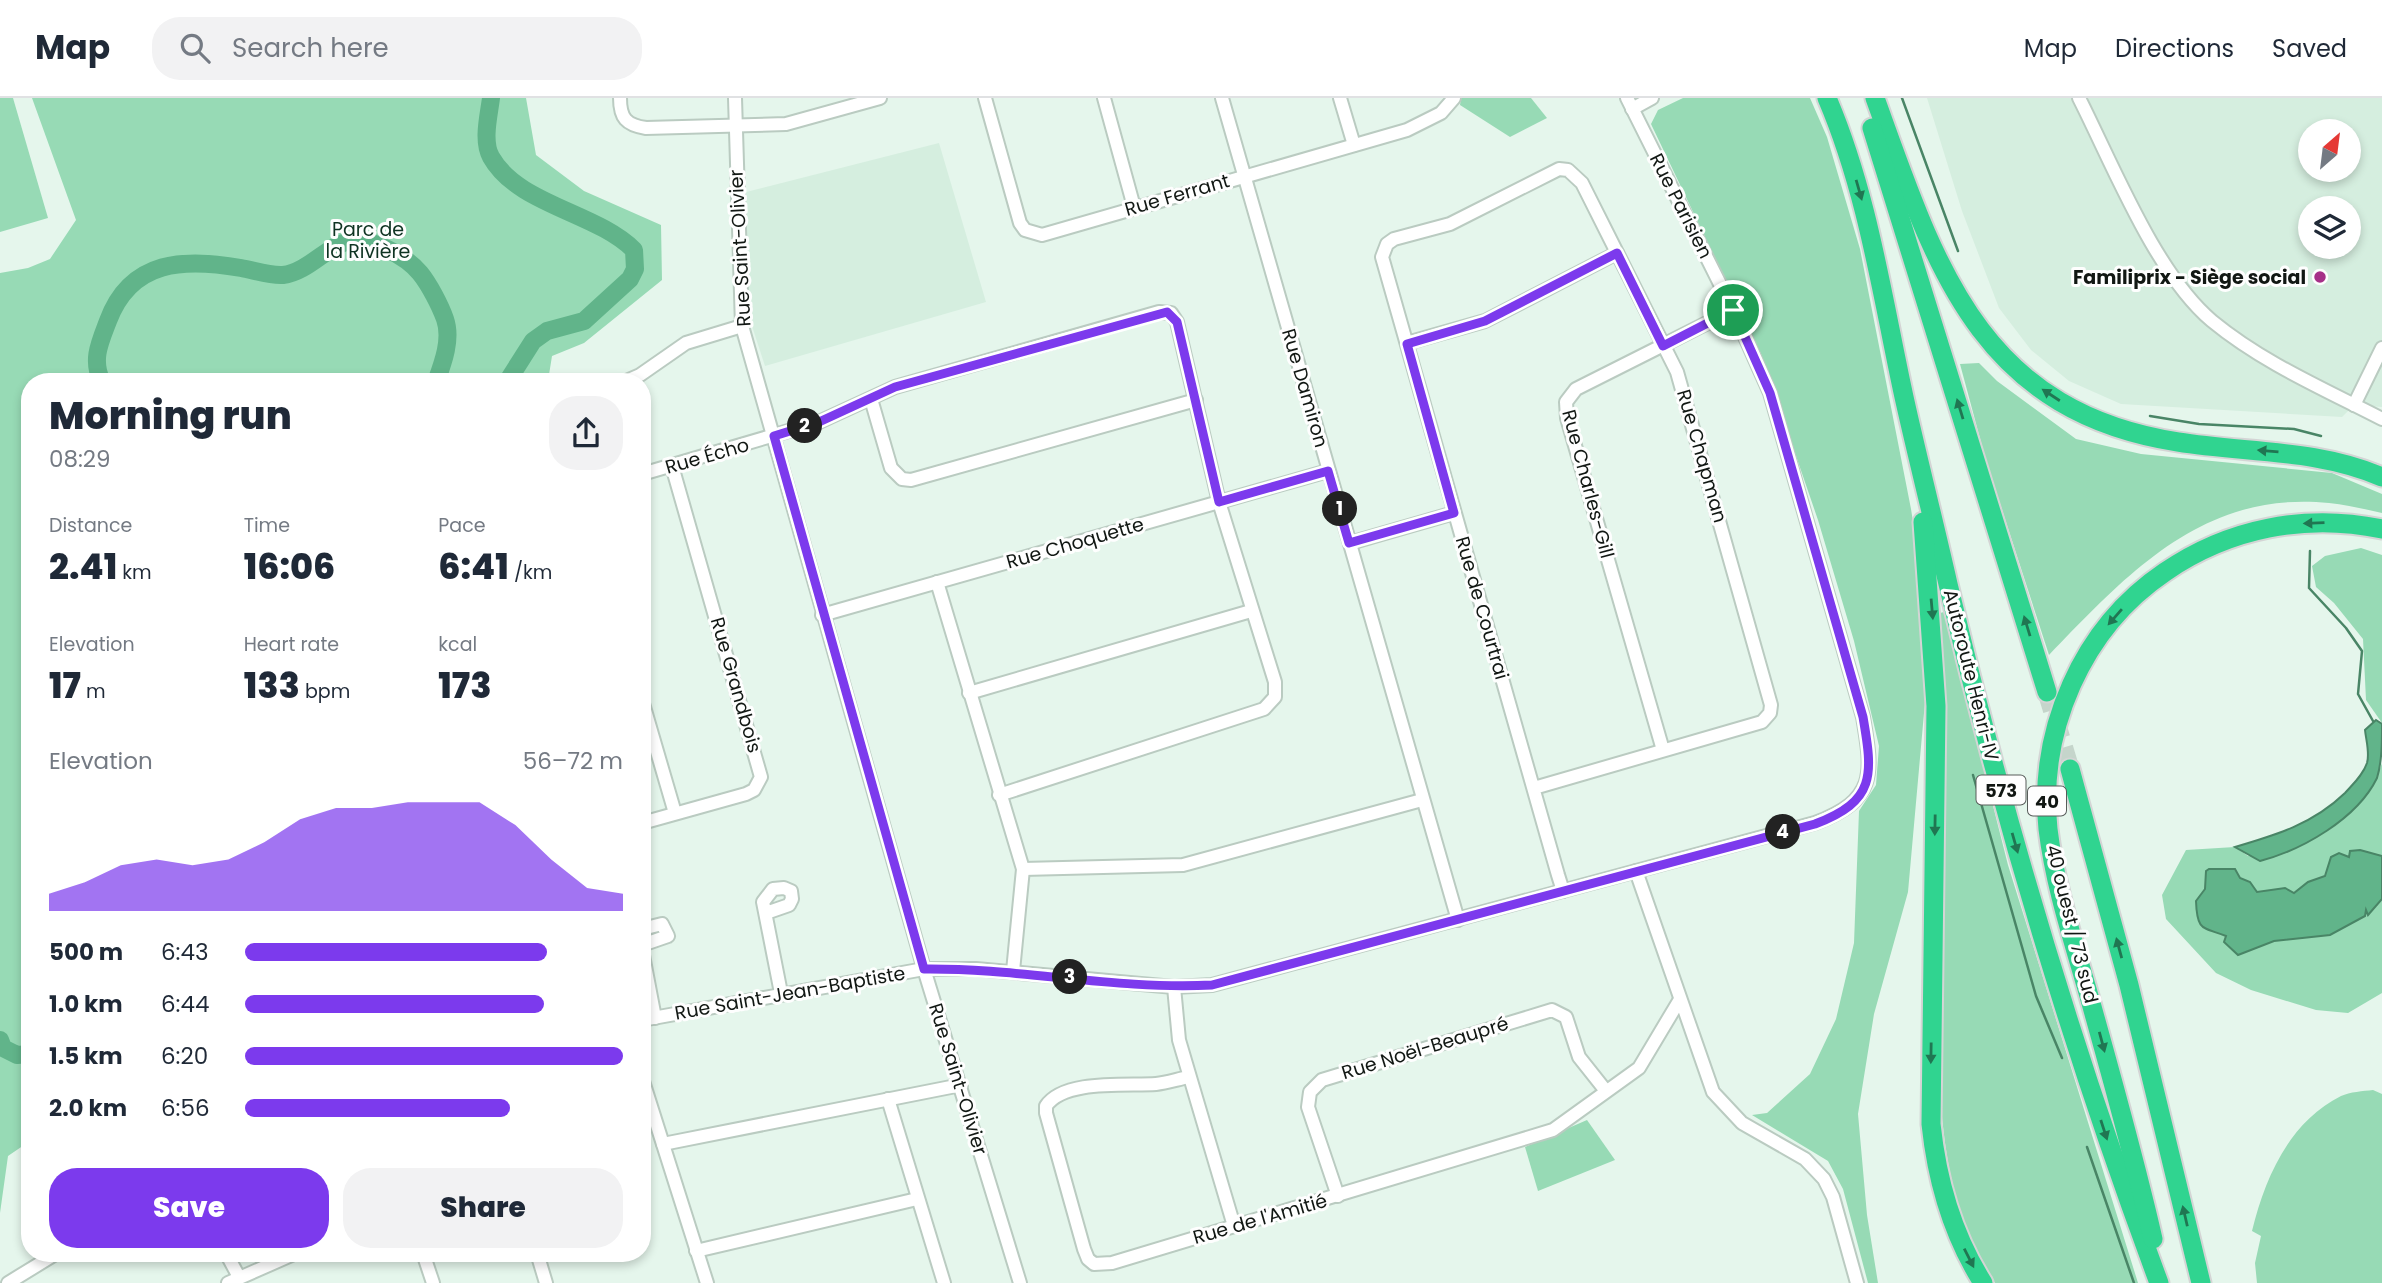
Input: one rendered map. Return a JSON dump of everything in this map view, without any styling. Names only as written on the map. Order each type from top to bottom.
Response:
[{"type":"highway","name":"Autoroute Henri-IV","points":[[1827,98],[1859,191],[1887,305],[1904,396],[1978,704],[2019,856],[2107,1140],[2161,1283]]},
{"type":"highway","points":[[1862,98],[2047,692]]},
{"type":"highway","points":[[1875,98],[1928,241],[1947,281],[1991,344],[2029,380],[2076,410],[2148,437],[2311,456],[2382,477]]},
{"type":"highway","points":[[1904,396],[1924,530],[1935,656],[1931,1124],[1939,1178],[1947,1206],[1966,1252],[1983,1283]]},
{"type":"highway","name":"40 ouest / 73 sud","points":[[2161,1283],[2137,1171],[2055,868],[2047,798],[2054,734],[2073,681],[2098,638],[2135,596],[2181,561],[2237,535],[2277,526],[2344,523],[2382,529]]},
{"type":"highway","points":[[2070,769],[2129,985],[2201,1283]]},
{"type":"street","points":[[620,98],[622,117],[635,126],[786,124],[880,98]]},
{"type":"street","name":"Rue Saint-Olivier","points":[[735,98],[742,327],[924,969],[1020,1283]]},
{"type":"street","name":"Rue Ferrant","points":[[985,98],[1020,223],[1025,230],[1042,235],[1407,130],[1441,113],[1454,98]]},
{"type":"street","points":[[1104,98],[1134,208]]},
{"type":"street","name":"Rue Damiron","points":[[1222,98],[1458,920]]},
{"type":"street","points":[[1340,98],[1354,145]]},
{"type":"street","points":[[1629,103],[1652,98]]},
{"type":"street","points":[[2079,98],[2154,245],[2181,285],[2210,319],[2266,360],[2382,419]]},
{"type":"street","name":"Rue Parisien","points":[[1629,103],[1733,310],[1770,393],[1863,717],[1870,757],[1868,776],[1861,793],[1845,812],[1815,824],[1636,872]]},
{"type":"street","name":"Rue Chapman","points":[[1387,244],[1462,219],[1559,169],[1568,170],[1582,183],[1682,385],[1771,705],[1770,713],[1762,722],[1534,788]]},
{"type":"street","name":"Rue de Courtrai","points":[[1387,244],[1382,257],[1563,891]]},
{"type":"street","points":[[1407,344],[1485,321],[1617,253]]},
{"type":"street","name":"Rue Charles-Gill","points":[[1663,750],[1565,409],[1570,394],[1576,389],[1733,310]]},
{"type":"street","name":"Rue Écho","points":[[651,472],[819,422],[895,387],[1159,312],[1171,313],[1177,322],[1196,400]]},
{"type":"street","points":[[643,373],[686,343],[742,327]]},
{"type":"street","points":[[2354,405],[2382,348]]},
{"type":"street","points":[[871,399],[891,468],[902,479],[911,480],[1196,400],[1219,502],[1275,682],[1275,697],[1264,709],[999,795]]},
{"type":"street","name":"Rue Grandbois","points":[[651,820],[746,794],[754,790],[761,777],[672,466]]},
{"type":"street","name":"Rue Choquette","points":[[822,615],[1328,471]]},
{"type":"street","points":[[1349,543],[1454,513]]},
{"type":"street","points":[[937,582],[1023,869],[1013,971]]},
{"type":"street","points":[[969,693],[1251,611]]},
{"type":"street","points":[[651,730],[675,813]]},
{"type":"street","points":[[1023,869],[1183,865],[1422,800]]},
{"type":"street","points":[[1636,872],[1679,1001],[1719,1101],[1742,1123],[1805,1159],[1825,1179],[1833,1197],[1857,1283]]},
{"type":"street","name":"Rue Saint-Jean-Baptiste","points":[[651,1019],[924,969],[1013,971],[1174,987],[1212,985],[1636,872]]},
{"type":"street","points":[[766,913],[781,993]]},
{"type":"street","points":[[651,927],[662,924],[668,936],[651,944]]},
{"type":"street","points":[[1174,987],[1175,1018],[1189,1077],[1234,1226]]},
{"type":"street","name":"Rue de l'Amitié","points":[[1189,1077],[1159,1083],[1091,1086],[1058,1095],[1046,1106],[1046,1114],[1088,1259],[1103,1265],[1553,1130],[1639,1068],[1679,1001]]},
{"type":"street","name":"Rue Noël-Beaupré","points":[[1338,1196],[1308,1107],[1310,1092],[1322,1080],[1552,1010],[1566,1017],[1579,1056],[1606,1091]]},
{"type":"street","points":[[663,1144],[961,1085]]},
{"type":"street","points":[[888,1099],[944,1283]]},
{"type":"street","points":[[651,1106],[707,1283]]},
{"type":"street","points":[[696,1251],[917,1199]]},
{"type":"street","points":[[8,1283],[42,1262]]},
{"type":"street","points":[[228,1262],[233,1280],[275,1262]]},
{"type":"street","points":[[427,1262],[433,1283]]},
{"type":"street","points":[[540,1262],[546,1283]]},
{"type":"shaded area","points":[[1927,98],[2382,98],[2382,407],[2354,405],[2342,417],[2121,404],[2069,381],[2031,350],[1999,308],[1962,211]]},
{"type":"shaded area","points":[[939,143],[986,302],[765,366],[751,323],[742,193]]},
{"type":"shaded area","points":[[2376,720],[2382,724],[2381,758],[2377,778],[2356,807],[2327,831],[2276,856],[2260,861],[2235,847],[2307,821],[2333,804],[2358,779],[2365,767],[2368,755],[2365,730]]},
{"type":"shaded area","points":[[2360,850],[2382,856],[2382,899],[2368,915],[2366,910],[2365,916],[2330,935],[2274,941],[2238,955],[2224,942],[2226,936],[2203,927],[2200,923],[2196,901],[2205,889],[2206,871],[2209,869],[2235,869],[2240,878],[2250,882],[2257,892],[2285,888],[2294,893],[2308,882],[2325,876],[2331,857],[2339,853],[2349,857],[2350,851]]},
{"type":"green space","points":[[0,98],[13,98],[48,218],[0,232]]},
{"type":"green space","name":"Parc de la Rivière","points":[[32,98],[526,98],[536,155],[584,191],[661,225],[662,280],[584,343],[552,356],[549,373],[21,373],[21,1147],[8,1156],[0,1213],[0,273],[28,268],[50,259],[76,220]]},
{"type":"green space","points":[[1461,98],[1531,98],[1547,118],[1510,137],[1460,105]]},
{"type":"green space","points":[[1683,98],[1810,98],[1827,137],[1860,249],[1911,509],[1928,617],[1925,702],[1908,892],[1874,1014],[1858,1114],[1867,1215],[1878,1283],[1868,1283],[1843,1189],[1828,1161],[1752,1115],[1767,1113],[1810,1074],[1836,1019],[1854,943],[1859,811],[1876,785],[1879,746],[1854,641],[1818,520],[1761,354],[1651,124],[1658,110]]},
{"type":"green space","points":[[1979,363],[1997,381],[2076,439],[2141,454],[2332,473],[2382,494],[2382,513],[2329,503],[2284,502],[2244,510],[2206,524],[2172,543],[2139,567],[2049,655],[1985,457],[1960,364]]},
{"type":"green space","points":[[2361,548],[2382,555],[2382,723],[2366,700],[2363,639],[2334,603],[2316,587],[2312,566],[2325,556]]},
{"type":"green space","points":[[1944,612],[2008,865],[2138,1283],[1995,1283],[1970,1236],[1955,1192],[1949,1170],[1940,1094],[1946,719],[1940,613]]},
{"type":"green space","points":[[2382,763],[2382,993],[2348,1013],[2316,1010],[2251,990],[2216,973],[2166,919],[2162,895],[2186,850],[2235,847],[2248,856],[2307,841],[2330,829],[2352,810],[2371,787]]},
{"type":"green space","points":[[2373,1090],[2382,1094],[2382,1283],[2257,1283],[2255,1263],[2261,1236],[2252,1231],[2264,1191],[2282,1153],[2293,1136],[2323,1107],[2341,1096]]},
{"type":"green space","points":[[1587,1120],[1615,1160],[1538,1191],[1525,1147]]},
{"type":"waterway","points":[[491,98],[487,128],[488,151],[503,173],[538,198],[599,226],[634,250],[635,269],[630,279],[584,321],[547,331],[533,341],[513,373]]},
{"type":"waterway","points":[[1902,98],[1958,251]]},
{"type":"waterway","points":[[99,373],[97,359],[108,321],[118,301],[131,285],[145,274],[180,264],[200,263],[283,275],[301,269],[341,244],[358,240],[388,249],[414,267],[427,283],[447,327],[446,351],[439,373]]},
{"type":"waterway","points":[[2150,416],[2199,424],[2294,429],[2321,436]]},
{"type":"waterway","points":[[2310,551],[2309,588],[2346,628],[2362,651],[2358,694],[2373,721]]},
{"type":"waterway","points":[[1973,775],[2036,996],[2062,1058]]},
{"type":"waterway","points":[[0,1040],[3,1048],[21,1055]]},
{"type":"waterway","points":[[2087,1147],[2134,1283]]},
{"type":"tunnel","points":[[2047,692],[2070,769]]},
{"type":"place","name":"Familiprix - Siège social","points":[[2320,277]]},
{"type":"route","points":[[1617,253],[1663,346],[1733,310],[1770,393],[1863,717],[1870,757],[1868,776],[1861,793],[1845,812],[1815,824],[1212,985],[1174,987],[976,968],[924,969],[822,615],[774,436],[819,422],[895,387],[1159,312],[1167,312],[1171,313],[1177,322],[1209,448],[1219,502],[1328,471],[1349,543],[1454,513],[1407,344],[1485,321],[1617,253]]}]
